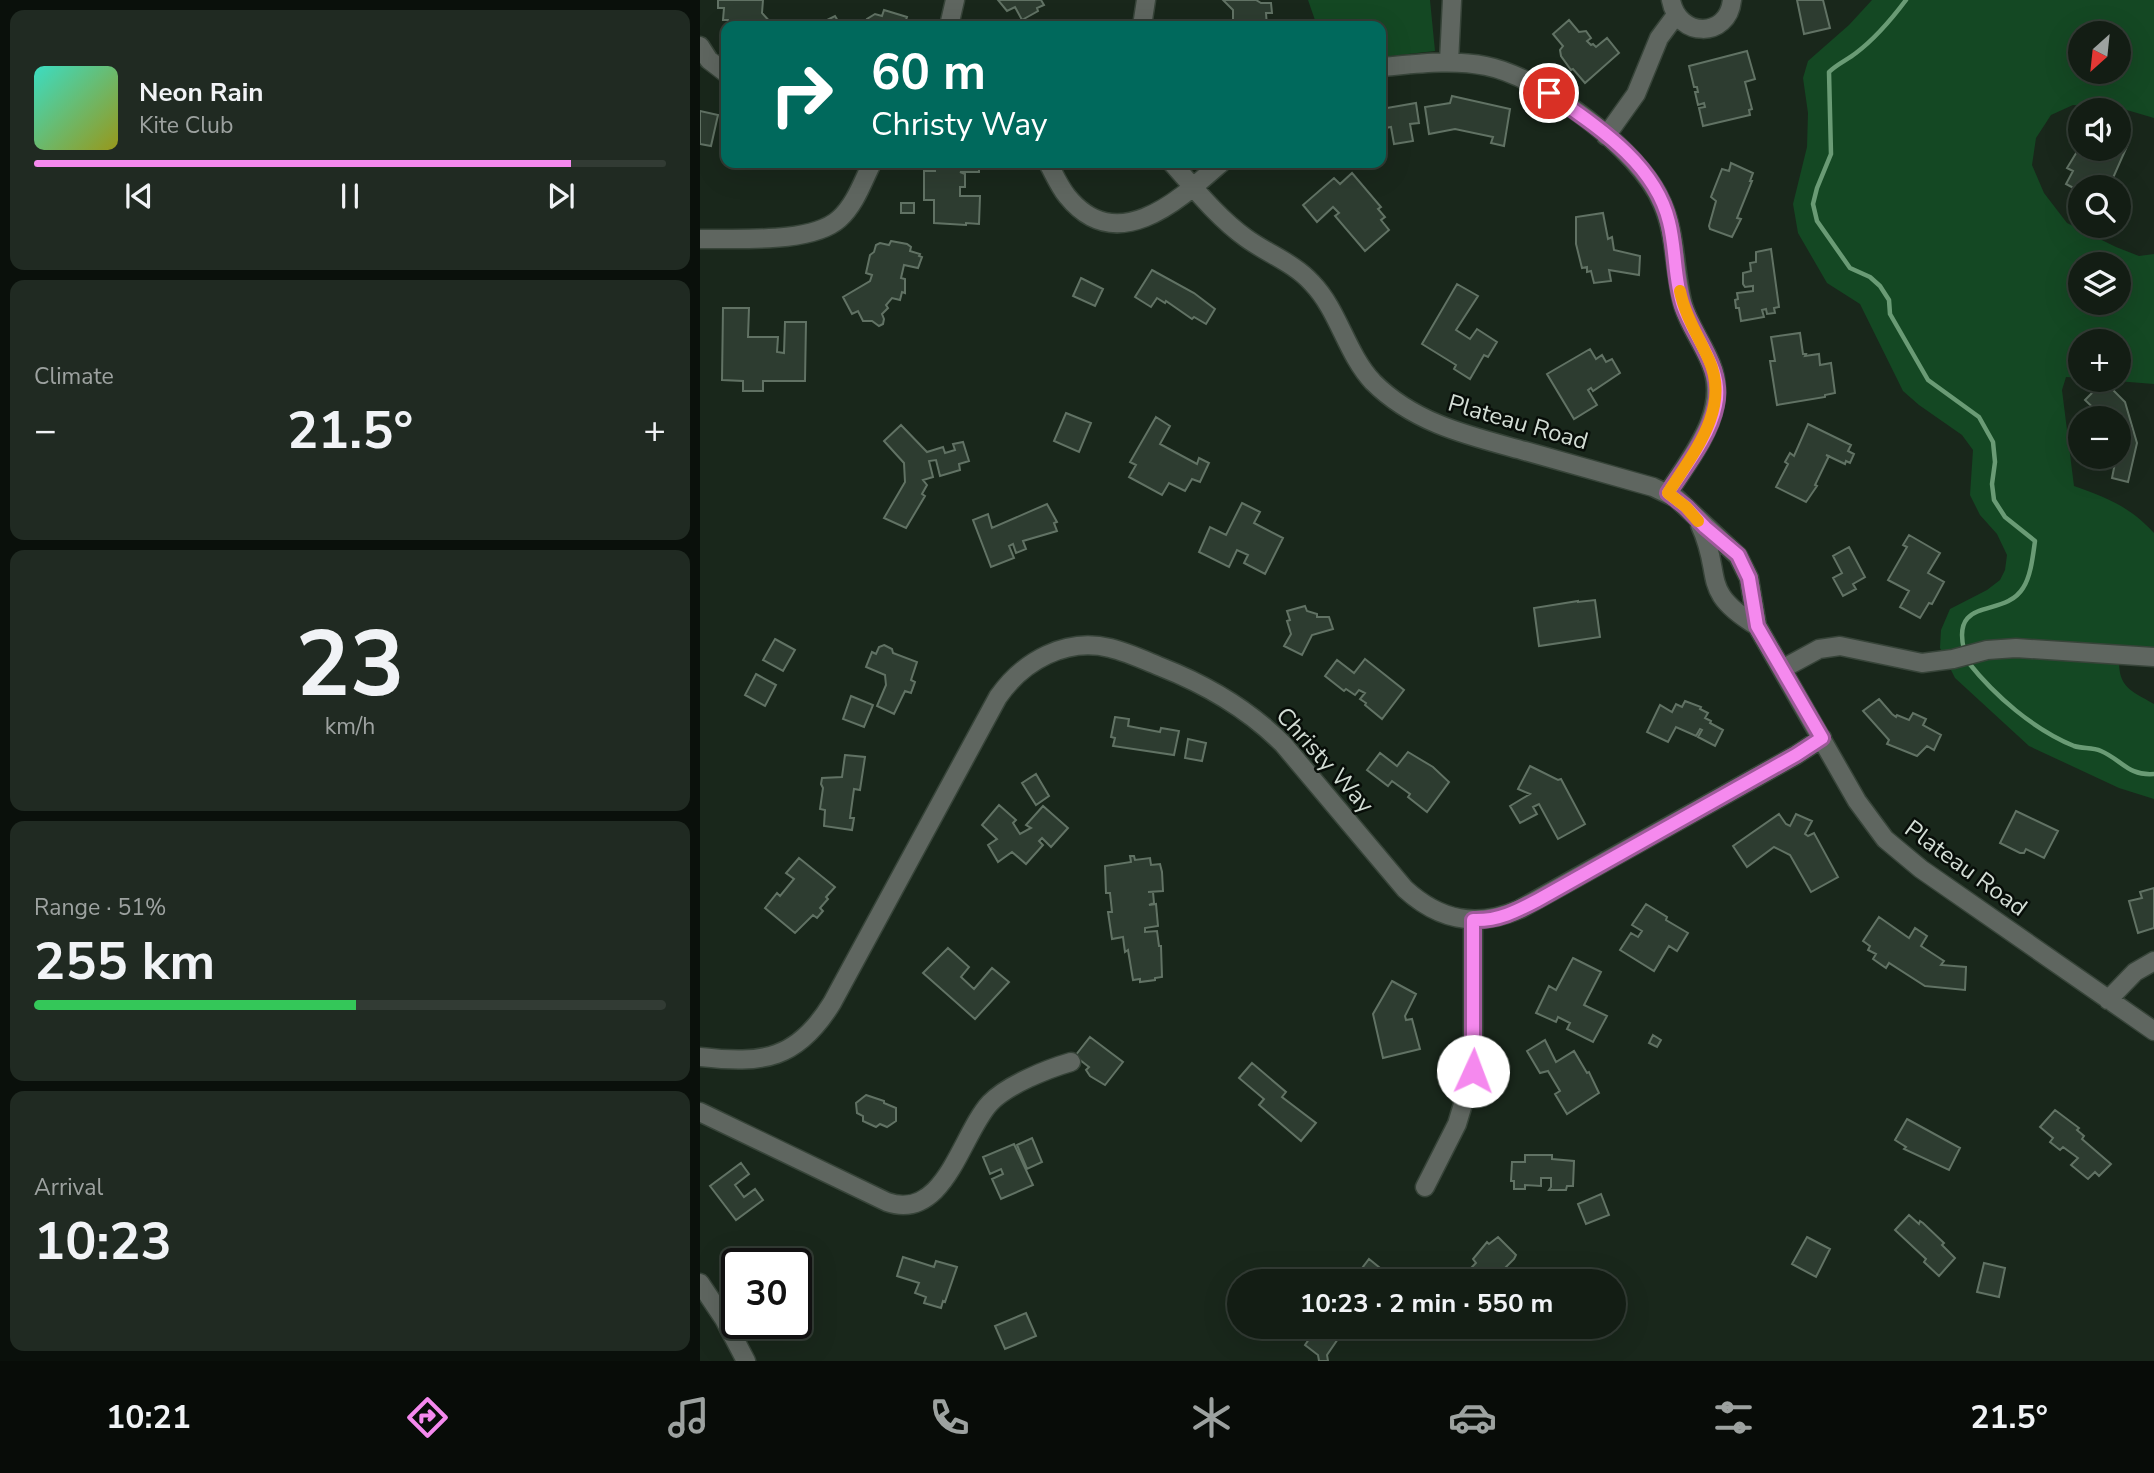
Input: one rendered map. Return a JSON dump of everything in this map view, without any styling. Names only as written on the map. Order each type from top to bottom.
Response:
[{"type":"street","points":[[950,21],[955,0]]},
{"type":"street","points":[[1143,21],[1146,0]]},
{"type":"street","points":[[1449,62],[1452,0]]},
{"type":"street","points":[[1673,8],[1685,25],[1698,30],[1712,28],[1724,21],[1731,9],[1732,0]]},
{"type":"street","points":[[1606,136],[1636,94],[1673,8]]},
{"type":"street","points":[[700,46],[709,60],[721,69]]},
{"type":"street","points":[[1386,67],[1449,62],[1487,66],[1510,73],[1549,93],[1606,136],[1637,164],[1660,197],[1669,220],[1683,306],[1715,377],[1716,406],[1668,493]]},
{"type":"street","points":[[700,239],[794,236],[819,231],[839,219],[847,210],[869,168]]},
{"type":"street","points":[[1051,168],[1074,203],[1096,218],[1109,222],[1136,222],[1148,218],[1215,168]]},
{"type":"street","name":"Plateau Road","points":[[1177,168],[1210,206],[1246,238],[1290,264],[1313,284],[1329,307],[1360,365],[1383,391],[1416,415],[1449,430],[1668,493],[1686,507],[1738,555],[1749,578],[1757,626],[1870,821],[1885,839],[1921,869],[2154,1031]]},
{"type":"street","name":"Plateau Road","points":[[1699,521],[1710,549],[1717,592],[1733,610],[1757,626]]},
{"type":"street","name":"Christy Way","points":[[700,1057],[729,1060],[766,1058],[795,1047],[812,1032],[832,1003],[998,696],[1031,663],[1052,652],[1074,646],[1108,647],[1185,677],[1228,698],[1283,744],[1417,900],[1444,914],[1473,920],[1491,920],[1504,916],[1538,900],[1822,738]]},
{"type":"street","points":[[1782,668],[1819,649],[1840,646],[1922,663],[1953,659],[1987,650],[2016,648],[2154,657]]},
{"type":"street","points":[[1425,1187],[1457,1124],[1473,1071],[1473,920]]},
{"type":"street","points":[[2108,1000],[2135,972],[2154,961]]},
{"type":"street","points":[[700,1112],[901,1207],[914,1205],[936,1187],[957,1161],[992,1101],[1053,1067],[1071,1062]]},
{"type":"street","points":[[700,1283],[724,1319],[746,1361]]},
{"type":"green space","points":[[1308,0],[1430,0],[1435,51],[1386,56],[1386,21],[1315,21]]},
{"type":"green space","points":[[1872,0],[2154,0],[2154,118],[2131,111],[2131,98],[2068,98],[2068,107],[2051,115],[2036,138],[2032,165],[2044,193],[2068,223],[2068,238],[2098,238],[2129,252],[2068,252],[2068,315],[2131,315],[2131,253],[2139,256],[2154,254],[2154,384],[2131,382],[2131,329],[2068,329],[2068,377],[2062,390],[2068,438],[2068,469],[2072,469],[2074,486],[2118,504],[2154,533],[2154,657],[2119,656],[2119,666],[2126,686],[2154,704],[2154,799],[2119,788],[2029,746],[1955,678],[1940,648],[1941,630],[1950,609],[1987,590],[2000,580],[2005,570],[2007,555],[1997,534],[1980,515],[1970,495],[1973,450],[1962,435],[1903,391],[1860,304],[1827,283],[1798,233],[1793,204],[1807,147],[1808,113],[1803,78],[1808,61],[1849,25]]},
{"type":"building","points":[[718,0],[763,0],[762,13],[769,21],[723,20],[724,8],[718,8]]},
{"type":"building","points":[[998,0],[1041,0],[1044,5],[1022,20],[1015,7],[1007,11]]},
{"type":"building","points":[[1223,0],[1271,3],[1272,13],[1266,13],[1267,21],[1233,20],[1233,10]]},
{"type":"building","points":[[1797,0],[1823,0],[1830,28],[1804,34]]},
{"type":"building","points":[[884,10],[907,17],[906,21],[867,19],[875,14],[882,16]]},
{"type":"building","points":[[835,16],[838,21],[825,21]]},
{"type":"building","points":[[1569,20],[1579,32],[1586,31],[1591,38],[1587,41],[1591,45],[1596,47],[1607,38],[1619,53],[1585,83],[1561,56],[1560,50],[1563,46],[1553,34]]},
{"type":"building","points":[[1747,51],[1755,79],[1745,82],[1752,109],[1749,110],[1750,115],[1703,126],[1699,108],[1705,107],[1704,103],[1698,105],[1695,92],[1698,92],[1697,87],[1694,87],[1689,66]]},
{"type":"building","points":[[1452,96],[1510,109],[1504,146],[1491,143],[1493,137],[1455,129],[1429,134],[1425,107],[1450,103]]},
{"type":"building","points":[[1416,103],[1419,123],[1410,124],[1413,141],[1394,144],[1391,127],[1386,128],[1386,108]]},
{"type":"building","points":[[700,111],[718,115],[711,146],[700,144]]},
{"type":"building","points":[[2071,161],[2120,161],[2114,175],[2071,175],[2073,171],[2067,168]]},
{"type":"building","points":[[1731,163],[1753,173],[1737,218],[1741,219],[1732,237],[1710,229],[1709,226],[1716,201],[1711,197],[1722,169],[1729,171]]},
{"type":"building","points":[[935,168],[979,168],[979,172],[960,172],[965,174],[965,187],[960,187],[960,196],[980,196],[979,224],[934,223],[934,200],[924,200],[924,171],[935,171]]},
{"type":"building","points":[[1352,173],[1381,207],[1378,209],[1385,217],[1381,220],[1389,230],[1365,251],[1335,216],[1339,213],[1333,207],[1317,222],[1303,205],[1334,178],[1340,184]]},
{"type":"building","points":[[901,203],[914,203],[914,213],[901,213]]},
{"type":"building","points":[[1603,213],[1608,239],[1612,237],[1614,250],[1640,256],[1639,275],[1609,270],[1611,281],[1594,283],[1591,271],[1587,272],[1587,267],[1582,268],[1576,244],[1576,217]]},
{"type":"building","points":[[891,241],[907,244],[911,247],[910,251],[922,257],[918,268],[904,265],[901,278],[905,279],[905,293],[902,292],[900,300],[892,298],[886,305],[888,308],[882,314],[883,324],[879,326],[872,321],[863,321],[858,311],[852,314],[843,297],[870,281],[872,275],[866,273],[870,255],[876,245],[889,245]]},
{"type":"building","points":[[1771,249],[1779,307],[1774,308],[1775,313],[1767,314],[1766,309],[1762,310],[1764,317],[1741,321],[1739,308],[1736,308],[1737,293],[1753,291],[1753,286],[1745,287],[1743,284],[1743,273],[1751,271],[1750,263],[1756,262],[1756,252]]},
{"type":"building","points":[[1152,270],[1194,293],[1215,309],[1206,324],[1194,317],[1192,319],[1166,301],[1165,303],[1157,298],[1151,307],[1135,297]]},
{"type":"building","points":[[1081,278],[1103,289],[1095,306],[1073,296]]},
{"type":"building","points":[[1457,284],[1478,296],[1456,330],[1470,339],[1477,329],[1497,342],[1488,357],[1484,355],[1470,379],[1454,369],[1456,365],[1422,344]]},
{"type":"building","points":[[723,308],[749,308],[748,337],[778,337],[777,352],[784,353],[785,322],[806,322],[805,381],[763,381],[763,391],[743,391],[743,381],[722,380]]},
{"type":"building","points":[[1800,333],[1805,356],[1819,354],[1820,365],[1831,363],[1835,393],[1777,405],[1770,361],[1775,361],[1771,337]]},
{"type":"building","points":[[1590,349],[1596,359],[1602,355],[1606,362],[1612,359],[1620,373],[1593,391],[1591,388],[1588,390],[1597,405],[1574,419],[1547,374]]},
{"type":"building","points":[[2093,392],[2115,392],[2126,406],[2091,406],[2085,400]]},
{"type":"building","points":[[1066,413],[1091,423],[1079,452],[1054,441]]},
{"type":"building","points":[[1156,417],[1170,426],[1160,444],[1197,464],[1199,458],[1209,463],[1200,482],[1192,479],[1185,491],[1169,483],[1162,495],[1129,477],[1136,465],[1130,462]]},
{"type":"building","points":[[2131,422],[2137,443],[2131,469]]},
{"type":"building","points":[[1808,424],[1851,445],[1848,451],[1854,454],[1850,463],[1846,461],[1845,464],[1829,456],[1815,485],[1817,486],[1806,502],[1776,487],[1788,464],[1785,462],[1790,453],[1794,456]]},
{"type":"building","points":[[901,425],[927,452],[943,447],[945,453],[955,450],[953,444],[963,442],[969,461],[959,464],[960,470],[940,476],[936,460],[929,461],[933,477],[923,480],[927,485],[922,494],[925,496],[906,528],[884,518],[905,482],[904,463],[884,441]]},
{"type":"building","points":[[2114,469],[2131,469],[2128,482],[2112,478]]},
{"type":"building","points":[[1242,503],[1260,512],[1254,523],[1283,538],[1265,574],[1244,563],[1248,555],[1237,550],[1229,567],[1199,552],[1210,527],[1226,535]]},
{"type":"building","points":[[1047,504],[1057,522],[1054,523],[1057,531],[1023,541],[1026,549],[1016,553],[1013,544],[1009,546],[1014,558],[991,567],[973,520],[988,514],[992,528]]},
{"type":"building","points":[[1909,535],[1940,553],[1928,573],[1944,582],[1932,604],[1929,603],[1920,618],[1900,607],[1909,591],[1888,580],[1907,547],[1903,545]]},
{"type":"building","points":[[1849,547],[1865,577],[1853,584],[1856,589],[1843,596],[1833,578],[1842,573],[1833,556]]},
{"type":"building","points":[[1595,600],[1600,637],[1539,646],[1534,608]]},
{"type":"building","points":[[1305,606],[1307,611],[1317,614],[1317,617],[1329,617],[1333,629],[1312,635],[1302,655],[1284,646],[1291,634],[1287,611]]},
{"type":"building","points":[[775,639],[795,650],[783,671],[763,660]]},
{"type":"building","points":[[884,645],[892,649],[893,653],[917,662],[911,680],[915,682],[911,693],[905,691],[894,714],[877,706],[886,685],[885,675],[866,667],[872,652],[876,654],[879,647]]},
{"type":"building","points":[[1365,659],[1404,690],[1382,719],[1360,699],[1365,693],[1359,690],[1355,695],[1346,689],[1344,691],[1325,676],[1337,660],[1354,673]]},
{"type":"building","points":[[756,674],[776,685],[765,706],[745,695]]},
{"type":"building","points":[[851,696],[873,705],[864,727],[843,719]]},
{"type":"building","points":[[1879,699],[1896,717],[1897,715],[1909,720],[1913,713],[1926,719],[1923,725],[1941,735],[1934,750],[1927,746],[1917,756],[1887,744],[1889,740],[1863,711]]},
{"type":"building","points":[[1685,701],[1701,707],[1700,709],[1708,713],[1705,718],[1723,730],[1715,746],[1698,737],[1702,730],[1700,729],[1696,736],[1676,727],[1668,742],[1647,732],[1660,705],[1672,712],[1676,704],[1682,707]]},
{"type":"building","points":[[1115,717],[1129,719],[1128,726],[1160,732],[1161,728],[1179,731],[1174,755],[1113,746],[1115,738],[1111,737]]},
{"type":"building","points":[[1188,739],[1206,743],[1202,761],[1185,758]]},
{"type":"building","points":[[1408,752],[1433,767],[1449,782],[1427,812],[1408,797],[1410,794],[1392,781],[1388,786],[1367,770],[1380,753],[1397,766]]},
{"type":"building","points":[[845,755],[865,757],[860,790],[854,789],[850,818],[854,818],[852,830],[824,826],[825,810],[820,809],[822,778],[842,777]]},
{"type":"building","points":[[1530,766],[1561,779],[1585,824],[1558,839],[1539,804],[1533,807],[1537,814],[1520,823],[1510,806],[1530,794],[1518,789]]},
{"type":"building","points":[[1036,774],[1049,796],[1036,805],[1022,783]]},
{"type":"building","points":[[999,805],[1016,820],[1013,823],[1020,834],[1031,828],[1026,825],[1043,806],[1068,828],[1051,847],[1042,838],[1039,841],[1043,845],[1026,864],[1012,852],[998,862],[988,845],[997,839],[982,825]]},
{"type":"building","points":[[2016,811],[2058,831],[2044,858],[2026,849],[2024,853],[2020,853],[2000,843]]},
{"type":"building","points":[[1779,814],[1790,826],[1796,814],[1812,821],[1805,834],[1808,836],[1814,833],[1838,877],[1811,892],[1790,855],[1774,847],[1747,867],[1733,846]]},
{"type":"building","points":[[1130,856],[1134,856],[1135,860],[1150,858],[1151,865],[1160,864],[1162,872],[1163,891],[1148,892],[1153,892],[1154,903],[1149,905],[1156,904],[1158,926],[1145,928],[1145,932],[1157,931],[1161,946],[1162,977],[1155,980],[1133,980],[1123,937],[1112,939],[1108,912],[1112,912],[1110,893],[1106,893],[1105,866],[1131,862]]},
{"type":"building","points":[[799,858],[835,887],[826,897],[828,899],[820,908],[823,911],[817,918],[813,915],[795,933],[765,908],[777,893],[780,896],[794,879],[786,873]]},
{"type":"building","points":[[2154,888],[2154,928],[2138,933],[2129,901],[2142,898],[2140,892]]},
{"type":"building","points":[[1646,904],[1688,933],[1677,951],[1669,946],[1654,971],[1620,950],[1631,933],[1638,937],[1642,931],[1632,925]]},
{"type":"building","points":[[1879,917],[1909,938],[1915,928],[1927,936],[1921,946],[1944,961],[1941,965],[1966,967],[1965,990],[1925,986],[1889,963],[1886,968],[1873,959],[1876,954],[1868,950],[1870,946],[1863,941]]},
{"type":"building","points":[[948,948],[969,967],[961,977],[974,989],[992,968],[1009,982],[975,1019],[923,973]]},
{"type":"building","points":[[1573,958],[1601,972],[1584,1005],[1607,1016],[1593,1042],[1567,1029],[1570,1023],[1558,1017],[1556,1022],[1536,1013],[1549,986],[1556,990]]},
{"type":"building","points":[[1392,981],[1416,994],[1405,1016],[1406,1020],[1412,1019],[1420,1049],[1383,1058],[1373,1014]]},
{"type":"building","points":[[1653,1035],[1661,1040],[1657,1047],[1649,1043]]},
{"type":"building","points":[[1090,1037],[1123,1062],[1105,1085],[1090,1076],[1086,1070],[1089,1067],[1075,1056]]},
{"type":"building","points":[[1545,1040],[1556,1062],[1574,1051],[1587,1073],[1589,1072],[1599,1093],[1567,1114],[1555,1094],[1560,1091],[1548,1071],[1540,1073],[1527,1051]]},
{"type":"building","points":[[1252,1063],[1286,1092],[1282,1097],[1316,1123],[1301,1141],[1259,1105],[1264,1099],[1239,1078]]},
{"type":"building","points":[[866,1095],[896,1108],[896,1121],[887,1127],[880,1124],[876,1127],[863,1121],[863,1116],[857,1113],[856,1103]]},
{"type":"building","points":[[2055,1110],[2079,1128],[2077,1130],[2084,1136],[2082,1139],[2111,1164],[2099,1176],[2095,1172],[2088,1179],[2071,1165],[2078,1158],[2063,1147],[2060,1150],[2050,1142],[2053,1138],[2040,1127]]},
{"type":"building","points":[[1907,1119],[1960,1148],[1949,1170],[1904,1149],[1906,1147],[1895,1140]]},
{"type":"building","points":[[1032,1138],[1042,1162],[1027,1169],[1017,1145]]},
{"type":"building","points":[[1014,1144],[1033,1185],[1001,1199],[992,1179],[1003,1174],[1001,1169],[990,1174],[983,1157]]},
{"type":"building","points":[[1525,1155],[1552,1155],[1552,1159],[1574,1161],[1573,1186],[1567,1186],[1566,1190],[1549,1190],[1551,1178],[1541,1178],[1541,1186],[1525,1185],[1525,1189],[1514,1189],[1514,1181],[1511,1181],[1512,1162],[1525,1162]]},
{"type":"building","points":[[741,1163],[749,1174],[735,1185],[744,1197],[755,1189],[763,1200],[736,1220],[710,1186]]},
{"type":"building","points":[[1601,1194],[1609,1215],[1586,1224],[1578,1204]]},
{"type":"building","points":[[1909,1215],[1919,1224],[1920,1221],[1923,1223],[1955,1258],[1939,1276],[1924,1262],[1926,1259],[1895,1230]]},
{"type":"building","points":[[1498,1237],[1516,1255],[1514,1259],[1504,1269],[1470,1269],[1476,1263],[1473,1259],[1487,1242],[1489,1244]]},
{"type":"building","points":[[1807,1237],[1830,1249],[1816,1277],[1792,1264]]},
{"type":"building","points":[[903,1257],[934,1267],[936,1261],[957,1267],[941,1308],[924,1303],[926,1297],[915,1293],[919,1283],[897,1276]]},
{"type":"building","points":[[1369,1259],[1381,1269],[1361,1269]]},
{"type":"building","points":[[1984,1263],[2005,1268],[1999,1297],[1977,1292]]},
{"type":"building","points":[[1026,1313],[1036,1336],[1005,1349],[995,1326]]},
{"type":"building","points":[[1309,1339],[1338,1339],[1327,1355],[1328,1361],[1319,1361],[1318,1355],[1305,1345]]},
{"type":"waterway","points":[[1906,0],[1870,41],[1829,72],[1831,154],[1813,204],[1817,221],[1850,268],[1870,277],[1880,286],[1889,300],[1890,314],[1928,380],[1979,417],[1993,442],[1994,500],[2005,517],[2035,541],[2030,572],[2023,588],[2004,603],[1972,614],[1965,621],[1962,633],[1964,650]]},
{"type":"waterway","points":[[1968,662],[2003,699],[2044,730],[2074,746],[2101,751],[2138,773],[2154,774]]},
{"type":"slow traffic","points":[[1680,291],[1683,306],[1710,363],[1717,392],[1716,406],[1704,435],[1668,493],[1698,521]]},
{"type":"route","points":[[1473,1071],[1473,920],[1491,920],[1538,900],[1822,738],[1757,626],[1749,578],[1738,555],[1668,493],[1704,435],[1716,406],[1717,392],[1710,363],[1683,306],[1673,238],[1663,204],[1648,177],[1630,157],[1549,93]]}]
